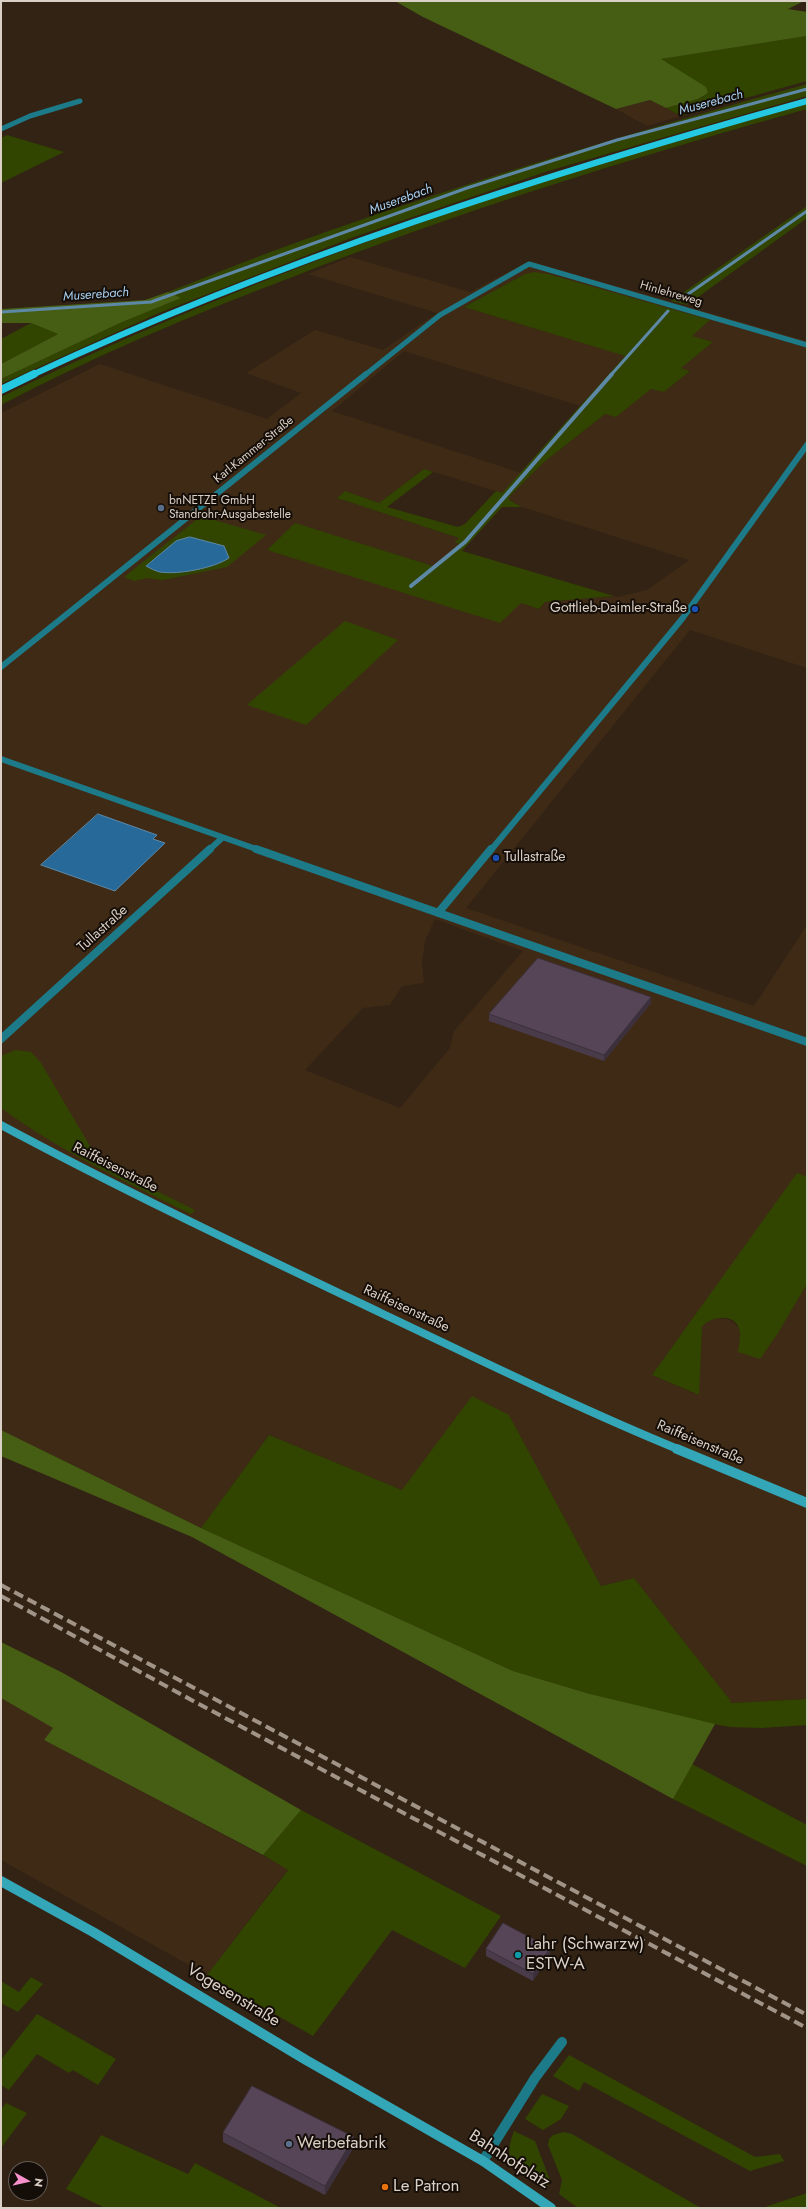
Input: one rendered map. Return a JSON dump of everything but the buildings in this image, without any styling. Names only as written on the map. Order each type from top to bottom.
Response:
[{"type":"main road","points":[[1,390],[129,330],[392,228],[613,155],[807,101]]},
{"type":"street","points":[[1,129],[30,116],[80,101]]},
{"type":"street","name":"Hinlehreweg","points":[[529,264],[807,344]]},
{"type":"street","name":"Karl-Kammer-Straße","points":[[1,667],[440,316],[529,264]]},
{"type":"street","points":[[438,913],[682,619],[807,445]]},
{"type":"street","points":[[1,759],[222,838],[807,1042]]},
{"type":"street","name":"Tullastraße","points":[[1,1039],[222,838]]},
{"type":"street","name":"Raiffeisenstraße","points":[[1,1125],[92,1173],[221,1237],[601,1417],[807,1503]]},
{"type":"street","name":"Vogesenstraße","points":[[1,1881],[93,1932],[447,2142]]},
{"type":"street","points":[[483,2161],[535,2078],[562,2042]]},
{"type":"street","name":"Bahnhofplatz","points":[[447,2142],[483,2161],[551,2208]]},
{"type":"shaded area","points":[[650,100],[681,116],[647,126],[616,109]]},
{"type":"shaded area","points":[[350,257],[470,292],[529,261],[807,341],[807,668],[690,630],[466,908],[754,1006],[807,925],[807,1177],[797,1174],[652,1375],[698,1395],[702,1327],[705,1322],[715,1318],[727,1319],[739,1328],[739,1335],[778,1333],[807,1284],[807,1699],[730,1703],[730,1700],[634,1578],[601,1586],[509,1415],[402,1490],[269,1435],[201,1528],[1,1430],[1,413],[100,364],[267,419],[301,393],[246,373],[315,330],[383,350],[437,313],[308,274]],"holes":[[[540,273],[710,320],[691,336],[713,342],[680,368],[690,371],[664,392],[651,389],[616,416],[605,414],[543,463],[510,496],[509,500],[522,507],[689,560],[647,590],[618,597],[614,596],[545,602],[539,609],[521,603],[267,550],[295,524],[434,566],[460,544],[459,538],[337,498],[345,491],[379,503],[424,469],[502,493],[521,473],[332,411],[404,351],[580,406],[626,356],[464,307],[525,274]],[[435,919],[523,951],[454,1031],[450,1048],[400,1108],[305,1070],[363,1008],[390,1005],[402,986],[424,983],[422,963],[425,941]]]},
{"type":"shaded area","points":[[1,1698],[53,1728],[44,1740],[288,1869],[207,1975],[1,1860]]},
{"type":"green space","points":[[395,1],[804,1],[788,9],[807,12],[807,36],[661,59],[706,87],[708,93],[698,99],[666,108],[650,100],[616,109],[423,17]]},
{"type":"green space","points":[[807,36],[807,81],[681,116],[666,108],[698,99],[708,93],[660,59]]},
{"type":"green space","points":[[807,84],[807,96],[548,171],[351,238],[159,313],[1,384],[1,379],[120,323],[180,298],[168,292],[284,247],[383,212],[503,173],[685,118]]},
{"type":"green space","points":[[807,104],[807,109],[611,166],[418,230],[217,307],[144,337],[107,353],[1,405],[1,397],[68,365],[203,306],[340,252],[480,202],[550,179]]},
{"type":"green space","points":[[7,135],[64,152],[1,183],[1,138]]},
{"type":"green space","points":[[807,206],[807,218],[687,305],[671,301]]},
{"type":"green space","points":[[534,272],[548,274],[710,320],[692,336],[713,342],[681,368],[690,371],[664,392],[651,389],[616,417],[605,414],[543,463],[510,496],[509,500],[522,507],[502,507],[462,551],[614,596],[545,602],[539,609],[521,603],[500,623],[267,550],[295,523],[433,566],[459,544],[455,542],[459,538],[337,498],[345,491],[379,503],[424,469],[433,472],[387,507],[458,527],[465,524],[496,491],[502,493],[625,356],[464,307],[525,274]]},
{"type":"green space","points":[[168,292],[181,298],[120,323],[1,379],[1,364],[58,334],[31,323],[1,323],[1,309],[145,300]]},
{"type":"green space","points":[[31,323],[58,334],[1,364],[1,339]]},
{"type":"green space","points":[[201,516],[266,535],[227,567],[163,580],[147,578],[134,581],[124,577]],"holes":[[[190,537],[224,546],[229,558]]]},
{"type":"green space","points":[[345,621],[398,640],[306,725],[247,705]]},
{"type":"green space","points":[[15,1050],[31,1052],[41,1063],[100,1163],[195,1210],[191,1214],[93,1165],[23,1124],[1,1108],[1,1056]]},
{"type":"green space","points":[[797,1173],[807,1177],[807,1284],[778,1333],[760,1359],[738,1352],[740,1335],[737,1324],[728,1318],[722,1318],[711,1320],[702,1327],[699,1395],[652,1375]]},
{"type":"green space","points":[[472,1396],[509,1415],[601,1586],[634,1578],[731,1703],[807,1699],[807,1725],[761,1728],[730,1727],[683,1718],[590,1694],[513,1671],[201,1528],[269,1435],[402,1490]]},
{"type":"green space","points":[[1,1430],[201,1528],[513,1671],[590,1694],[715,1724],[673,1799],[192,1537],[1,1456]]},
{"type":"green space","points":[[1,1642],[63,1673],[301,1810],[263,1855],[44,1740],[53,1728],[1,1698]]},
{"type":"green space","points":[[692,1764],[807,1825],[807,1866],[673,1799]]},
{"type":"green space","points":[[301,1810],[501,1916],[465,1968],[392,1930],[313,2036],[207,1975],[288,1870],[263,1855]]},
{"type":"green space","points":[[31,1977],[43,1984],[18,2012],[1,2003],[1,1981],[19,1992]]},
{"type":"green space","points":[[37,2014],[116,2059],[98,2085],[73,2070],[69,2073],[37,2054],[9,2090],[1,2085],[1,2060]]},
{"type":"green space","points":[[569,2055],[755,2157],[780,2154],[784,2161],[750,2171],[584,2082],[579,2091],[553,2076]]},
{"type":"green space","points":[[542,2094],[569,2106],[561,2119],[543,2130],[525,2119]]},
{"type":"green space","points":[[6,2103],[27,2113],[1,2148],[1,2109]]},
{"type":"green space","points":[[514,2131],[535,2141],[550,2180],[546,2190],[520,2173],[511,2161],[509,2153],[510,2143]]},
{"type":"green space","points":[[564,2132],[572,2134],[701,2208],[578,2208],[559,2194],[562,2180],[548,2145],[549,2139],[553,2135]]},
{"type":"green space","points":[[101,2135],[188,2174],[195,2163],[281,2208],[105,2208],[66,2189]]},
{"type":"green space","points":[[807,2193],[807,2208],[762,2208]]},
{"type":"water","points":[[190,537],[224,546],[229,558],[205,568],[186,572],[160,572],[146,566],[176,541]]},
{"type":"water","points":[[98,814],[157,835],[153,839],[165,843],[115,891],[41,865]]},
{"type":"waterway","name":"Muserebach","points":[[1,312],[151,302],[467,188],[617,140],[807,89]]},
{"type":"waterway","points":[[681,299],[807,211]]},
{"type":"waterway","points":[[611,375],[668,311]]},
{"type":"waterway","points":[[411,586],[465,542],[612,374]]},
{"type":"railway","points":[[1,1585],[807,2015]]},
{"type":"railway","points":[[1,1596],[197,1703],[807,2028]]},
{"type":"place","name":"bnNETZE GmbH Standrohr-Ausgabestelle","points":[[161,508]]},
{"type":"place","name":"Gottlieb-Daimler-Straße","points":[[695,609]]},
{"type":"place","name":"Tullastraße","points":[[496,858]]},
{"type":"place","name":"Lahr (Schwarzw) ESTW-A","points":[[518,1955]]},
{"type":"place","name":"Werbefabrik","points":[[289,2144]]},
{"type":"place","name":"Le Patron","points":[[385,2187]]}]
